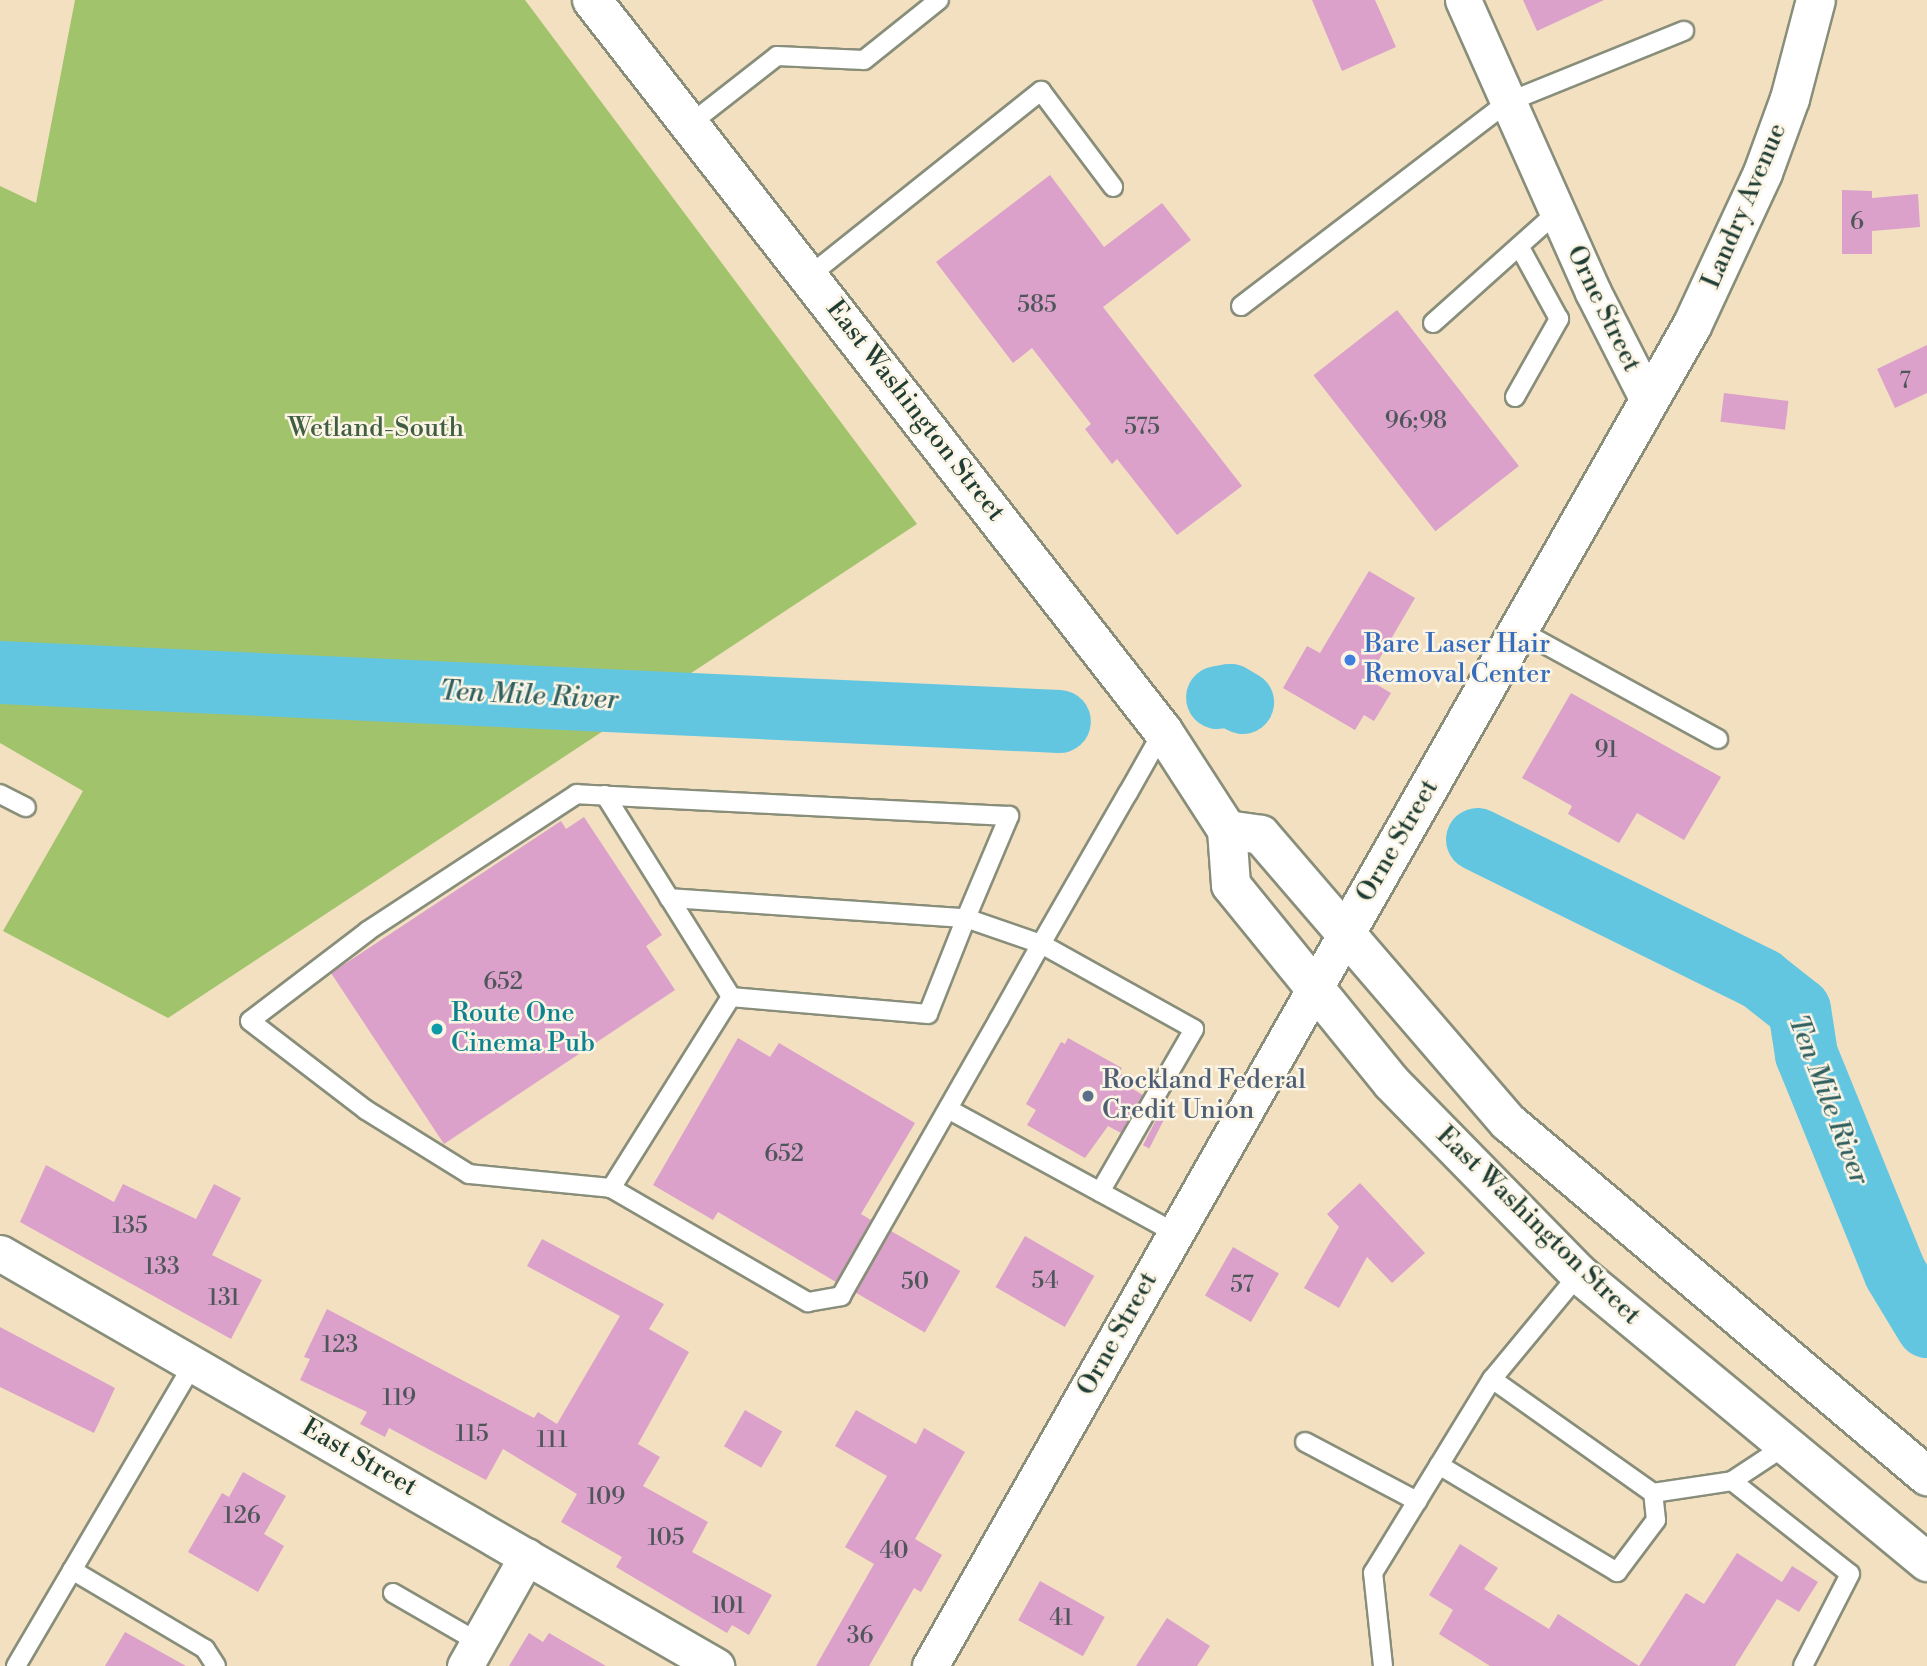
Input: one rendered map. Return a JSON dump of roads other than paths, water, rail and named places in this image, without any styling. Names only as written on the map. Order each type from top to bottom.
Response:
[{"type":"main road","name":"East Washington Street","points":[[592,0],[1163,731],[1227,830],[1231,885],[1313,990],[1392,1083],[1579,1274],[1927,1562]]},
{"type":"main road","name":"Landry Avenue","points":[[1649,402],[1730,249],[1763,173],[1790,99],[1816,0]]},
{"type":"main road","name":"Orne Street","points":[[1346,933],[1649,402]]},
{"type":"main road","name":"East Washington Street","points":[[1227,830],[1261,835],[1508,1122],[1927,1476]]},
{"type":"street","name":"Orne Street","points":[[1463,0],[1557,212],[1649,402]]},
{"type":"street","name":"Orne Street","points":[[930,1666],[1346,933]]},
{"type":"street","name":"East Street","points":[[0,1253],[716,1666]]},
{"type":"street","points":[[472,1654],[527,1556]]},
{"type":"lane","points":[[690,124],[777,56],[864,60],[939,0]]},
{"type":"lane","points":[[1241,306],[1508,102],[1684,31]]},
{"type":"lane","points":[[809,276],[1041,91],[1114,187]]},
{"type":"lane","points":[[1433,323],[1557,212]]},
{"type":"lane","points":[[1515,397],[1559,319],[1519,246]]},
{"type":"lane","points":[[1519,630],[1718,738]]},
{"type":"lane","points":[[731,997],[928,1014],[1009,816],[577,794],[368,931],[250,1021],[366,1110],[469,1174],[611,1188],[808,1302],[841,1296],[1163,731]]},
{"type":"lane","points":[[0,794],[26,807]]},
{"type":"lane","points":[[605,795],[731,997]]},
{"type":"lane","points":[[669,898],[966,918],[1041,944],[1194,1029],[1100,1192]]},
{"type":"lane","points":[[611,1188],[731,997]]},
{"type":"lane","points":[[948,1109],[1175,1233]]},
{"type":"lane","points":[[1383,1666],[1373,1573],[1492,1378],[1579,1274]]},
{"type":"lane","points":[[16,1666],[194,1363]]},
{"type":"lane","points":[[1492,1378],[1653,1493],[1732,1481],[1786,1446]]},
{"type":"lane","points":[[1305,1442],[1417,1501]]},
{"type":"lane","points":[[1439,1465],[1617,1572],[1656,1520],[1653,1493]]},
{"type":"lane","points":[[1732,1481],[1850,1574],[1803,1666]]},
{"type":"lane","points":[[72,1570],[205,1649],[216,1666]]},
{"type":"lane","points":[[393,1593],[472,1654]]},
{"type":"waterway","name":"Ten Mile River","points":[[0,672],[1059,721]]},
{"type":"waterway","name":"Ten Mile River","points":[[1217,697],[1230,695],[1242,702]]},
{"type":"waterway","name":"Ten Mile River","points":[[1477,839],[1761,979],[1799,1009],[1806,1054],[1895,1273],[1927,1326]]},
{"type":"place","name":"Bare Laser Hair Removal Center","points":[[1350,660]]},
{"type":"place","name":"Route One Cinema Pub","points":[[437,1029]]},
{"type":"place","name":"Rockland Federal Credit Union","points":[[1088,1096]]},
{"type":"park label","name":"Wetland-South","points":[[376,429]]}]
